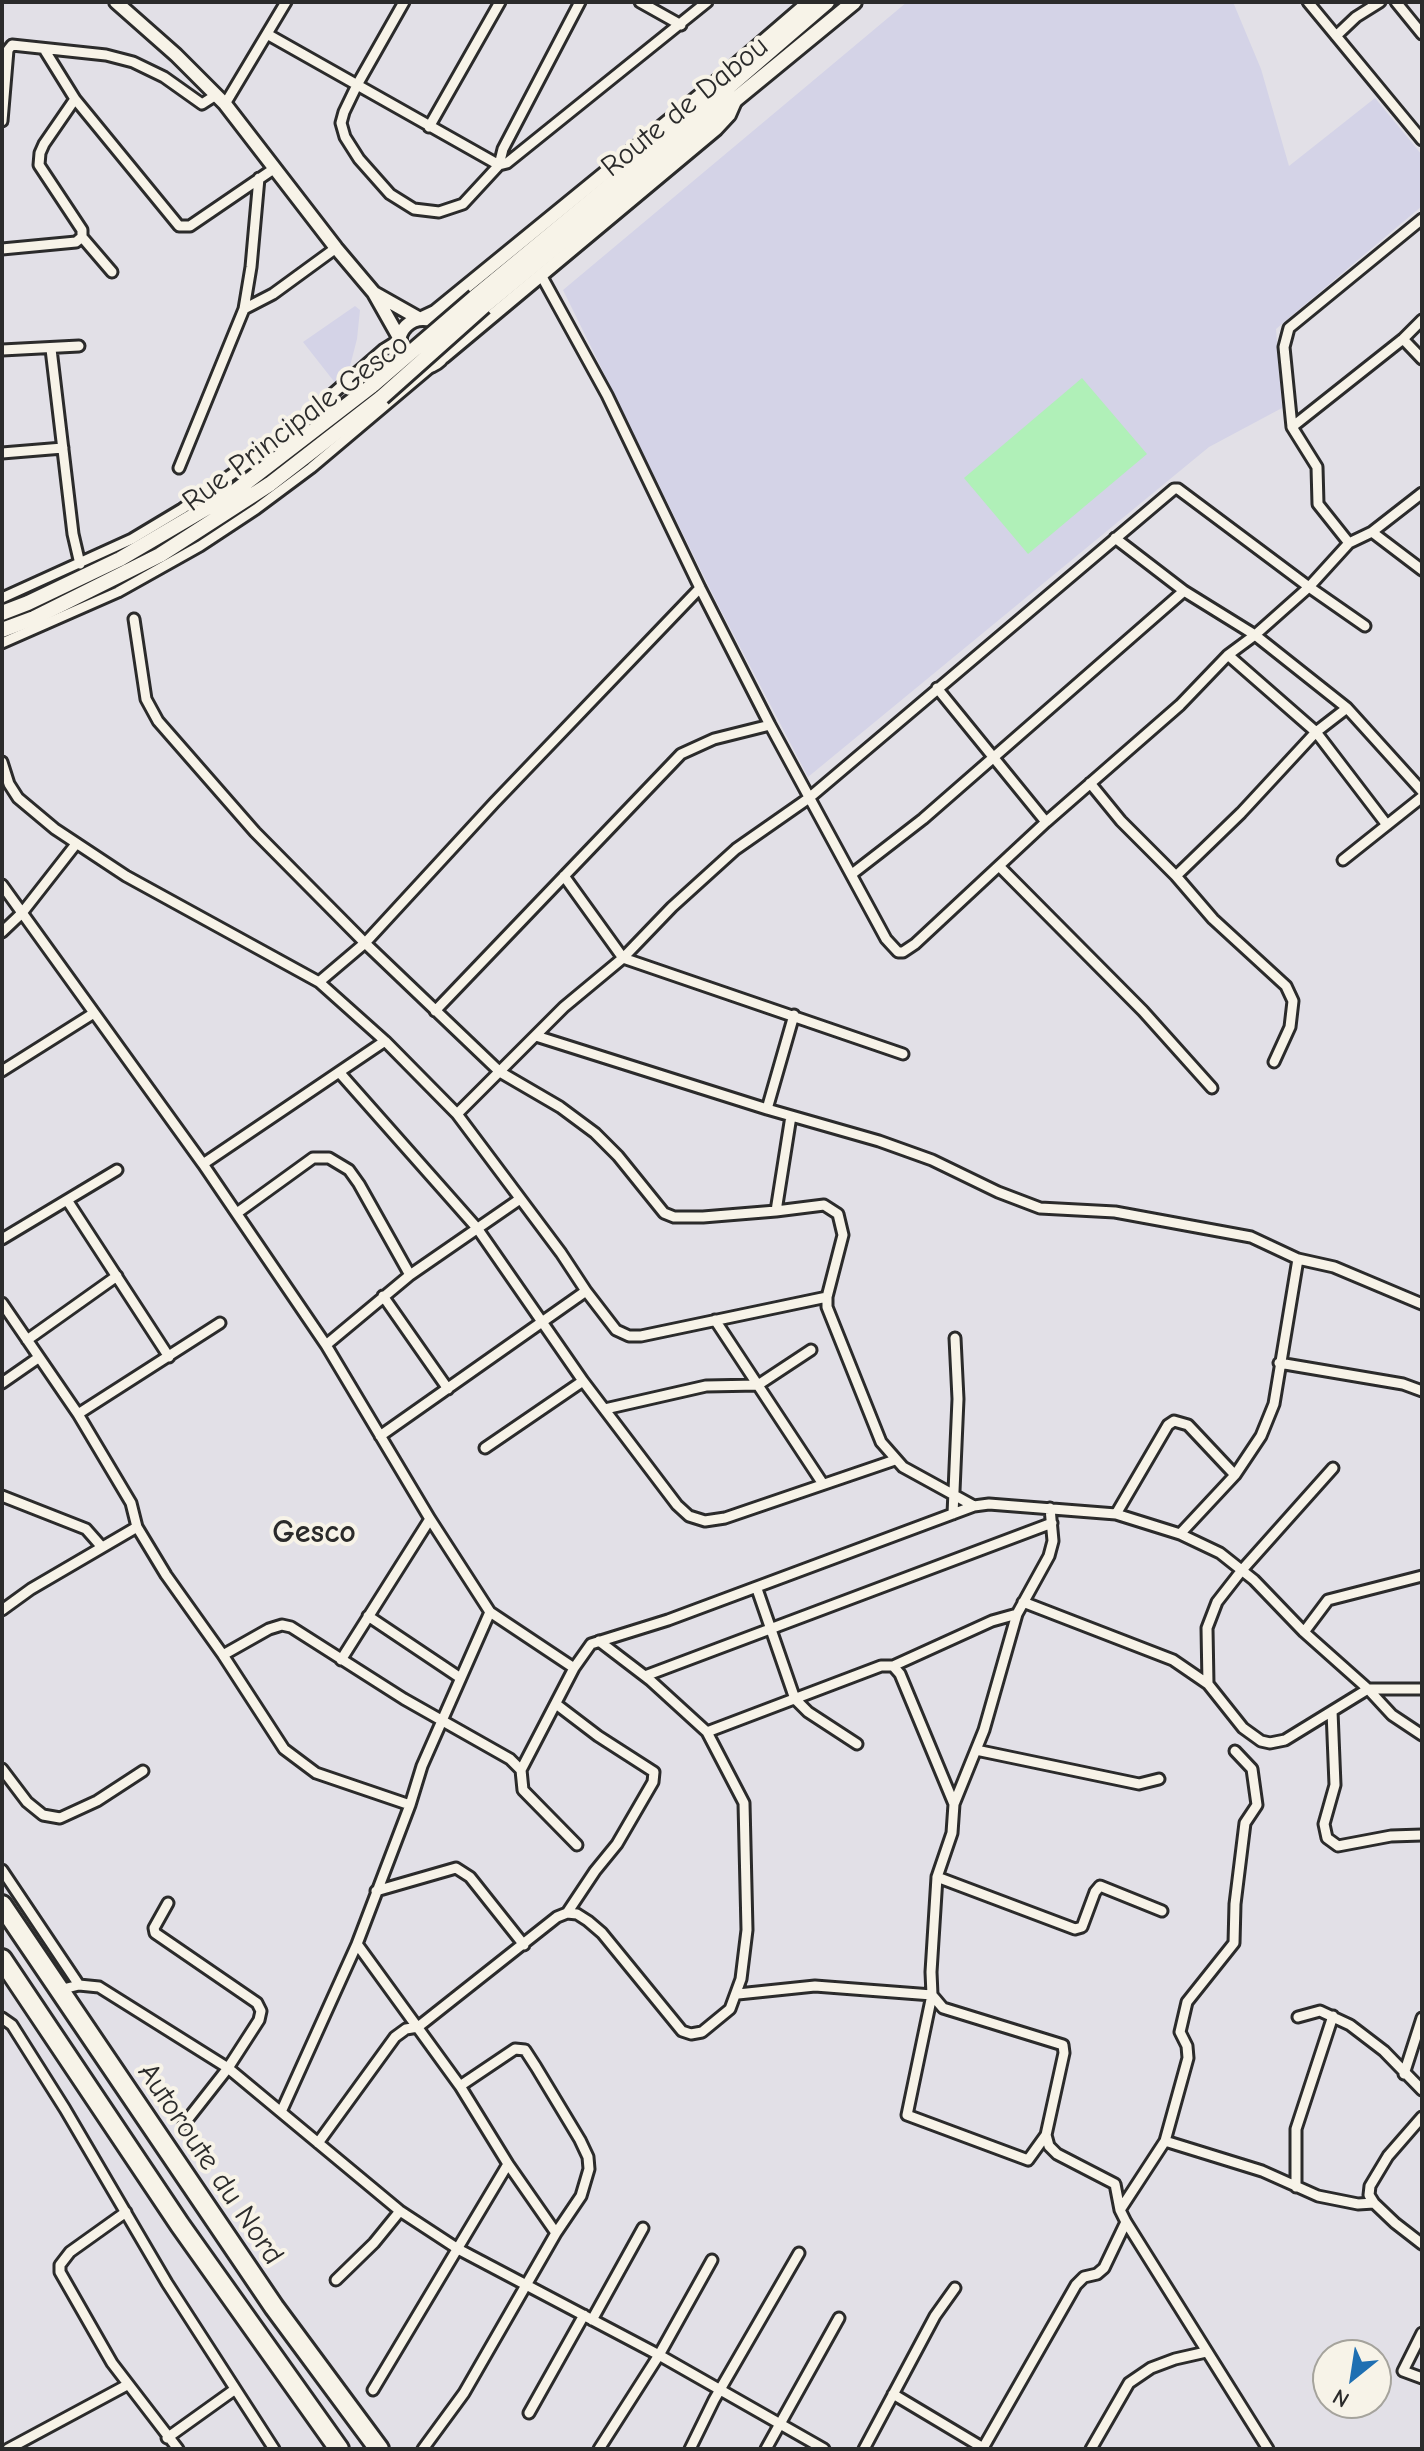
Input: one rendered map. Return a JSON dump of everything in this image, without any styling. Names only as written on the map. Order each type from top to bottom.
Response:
[{"type":"highway","name":"Autoroute du Nord","points":[[2,1905],[266,2296],[379,2449]]},
{"type":"highway","name":"Autoroute du Nord","points":[[2,1959],[188,2237],[339,2449]]},
{"type":"main road","name":"Route de Dabou","points":[[581,216],[827,2]]},
{"type":"main road","name":"Route de Dabou","points":[[581,216],[736,99],[854,2]]},
{"type":"main road","name":"Rue Principale Gesco","points":[[2,630],[48,612],[160,555],[270,484],[581,216]]},
{"type":"main road","name":"Rue Principale Gesco","points":[[2,613],[120,559],[234,492],[377,391]]},
{"type":"street","points":[[116,2],[221,100],[374,293],[400,339]]},
{"type":"street","points":[[2,121],[7,44],[106,55],[133,62],[164,77],[202,104],[221,100],[286,2]]},
{"type":"street","points":[[404,2],[357,85],[341,123],[345,137],[359,159],[390,194],[414,209],[439,212],[463,204],[499,165],[503,149],[580,2]]},
{"type":"street","points":[[429,127],[500,2]]},
{"type":"street","points":[[640,2],[681,25]]},
{"type":"street","points":[[267,34],[499,165],[507,163],[707,2]]},
{"type":"street","points":[[374,293],[420,319],[435,323],[446,334],[447,342],[438,361],[419,367],[406,359],[400,339],[407,326],[420,319],[435,312],[708,89],[809,2]]},
{"type":"street","points":[[1308,2],[1422,140]]},
{"type":"street","points":[[1336,36],[1356,17],[1380,2]]},
{"type":"street","points":[[1396,2],[1422,34]]},
{"type":"street","points":[[44,49],[75,99],[179,226],[190,226],[275,168]]},
{"type":"street","points":[[75,99],[42,148],[39,165],[82,230],[82,237],[112,272]]},
{"type":"street","points":[[2,643],[118,592],[200,546],[256,509],[311,468],[716,129],[729,115],[736,99]]},
{"type":"street","points":[[179,468],[244,309],[259,178]]},
{"type":"street","points":[[1349,543],[1318,504],[1317,467],[1292,427],[1284,347],[1289,328],[1422,219]]},
{"type":"street","points":[[2,249],[76,242],[82,237]]},
{"type":"street","points":[[244,309],[273,294],[336,248]]},
{"type":"street","points":[[541,275],[607,395],[770,725],[894,950],[903,952],[1180,705],[1228,655],[1309,587],[1349,543],[1372,532],[1422,493]]},
{"type":"street","points":[[1292,427],[1403,339],[1422,320]]},
{"type":"street","points":[[2,598],[132,539],[240,472],[384,349],[400,339]]},
{"type":"street","points":[[1403,339],[1422,359]]},
{"type":"street","points":[[2,350],[79,346]]},
{"type":"street","points":[[51,349],[80,564]]},
{"type":"street","points":[[2,453],[63,448]]},
{"type":"street","points":[[457,1114],[564,1007],[623,958],[672,907],[736,849],[809,798],[1170,491],[1178,489],[1365,626]]},
{"type":"street","points":[[1372,532],[1422,570]]},
{"type":"street","points":[[1115,538],[1184,591],[1255,635],[1347,708],[1422,794],[1343,860]]},
{"type":"street","points":[[319,982],[365,943],[700,588]]},
{"type":"street","points":[[852,874],[995,758],[1184,591]]},
{"type":"street","points":[[134,619],[146,699],[158,721],[255,832],[500,1072],[560,1107],[595,1133],[664,1213],[674,1217],[703,1217],[824,1205],[838,1214],[842,1225],[842,1244],[827,1307],[881,1442],[895,1460],[911,1473],[974,1506]]},
{"type":"street","points":[[1228,655],[1316,732],[1387,825]]},
{"type":"street","points":[[937,688],[1046,822]]},
{"type":"street","points":[[1176,876],[1241,813],[1316,732],[1347,708]]},
{"type":"street","points":[[435,1011],[681,754],[714,739],[770,725]]},
{"type":"street","points":[[2,762],[9,784],[18,798],[76,844],[162,896],[319,982],[385,1041],[457,1114],[616,1330],[629,1336],[641,1336],[827,1297]]},
{"type":"street","points":[[1090,783],[1121,821],[1236,943],[1286,986],[1293,1001],[1290,1027],[1274,1062]]},
{"type":"street","points":[[2,932],[22,913],[76,844]]},
{"type":"street","points":[[999,866],[1143,1011],[1212,1088]]},
{"type":"street","points":[[564,876],[623,958],[903,1054]]},
{"type":"street","points":[[2,885],[203,1164],[326,1345],[430,1519],[490,1612],[574,1668]]},
{"type":"street","points":[[2,1071],[94,1013]]},
{"type":"street","points":[[767,1109],[794,1015]]},
{"type":"street","points":[[536,1036],[904,1149],[1040,1208],[1115,1212],[1251,1237],[1298,1259],[1334,1267],[1422,1304]]},
{"type":"street","points":[[203,1164],[385,1041]]},
{"type":"street","points":[[339,1072],[477,1228],[583,1381],[677,1505],[695,1520],[725,1518],[895,1460]]},
{"type":"street","points":[[776,1211],[791,1116]]},
{"type":"street","points":[[237,1213],[313,1158],[329,1158],[349,1170],[359,1184],[410,1275]]},
{"type":"street","points":[[2,1239],[117,1170]]},
{"type":"street","points":[[326,1345],[410,1275],[520,1199]]},
{"type":"street","points":[[67,1200],[169,1357]]},
{"type":"street","points":[[1180,1534],[1251,1455],[1270,1415],[1298,1259]]},
{"type":"street","points":[[27,1340],[117,1276]]},
{"type":"street","points":[[380,1436],[586,1291]]},
{"type":"street","points":[[383,1296],[448,1389]]},
{"type":"street","points":[[2,1303],[78,1414],[131,1503],[137,1527],[166,1575],[284,1749],[303,1764],[334,1780],[410,1805]]},
{"type":"street","points":[[715,1320],[823,1484]]},
{"type":"street","points":[[78,1414],[220,1323]]},
{"type":"street","points":[[953,1514],[958,1399],[955,1338]]},
{"type":"street","points":[[605,1409],[706,1386],[758,1385],[811,1350]]},
{"type":"street","points":[[2,1383],[38,1358]]},
{"type":"street","points":[[1279,1363],[1403,1384],[1422,1391]]},
{"type":"street","points":[[485,1448],[583,1381]]},
{"type":"street","points":[[1116,1514],[1168,1425],[1174,1421],[1188,1425],[1235,1475]]},
{"type":"street","points":[[1208,1684],[1207,1628],[1217,1602],[1333,1468]]},
{"type":"street","points":[[2,1496],[86,1529],[101,1546]]},
{"type":"street","points":[[577,1845],[523,1790],[521,1770],[574,1668],[591,1644],[757,1589],[974,1506],[1116,1514],[1180,1534],[1220,1553],[1242,1570],[1404,1725],[1422,1735]]},
{"type":"street","points":[[738,1994],[815,1986],[932,1995],[943,2008],[1055,2041],[1063,2045],[1064,2053],[1046,2135],[1028,2160],[907,2115],[932,1995],[937,1877],[952,1833],[954,1804],[989,1715],[1017,1614],[1049,1556],[1053,1541],[1050,1508]]},
{"type":"street","points":[[341,1660],[430,1519]]},
{"type":"street","points":[[645,1676],[1052,1523]]},
{"type":"street","points":[[2,1610],[31,1589],[137,1527]]},
{"type":"street","points":[[1304,1632],[1328,1600],[1422,1576]]},
{"type":"street","points":[[757,1589],[795,1699],[808,1712],[857,1744]]},
{"type":"street","points":[[1023,1602],[1173,1660],[1208,1684],[1243,1728],[1261,1741],[1270,1743],[1285,1740],[1368,1689],[1422,1689]]},
{"type":"street","points":[[281,2112],[357,1944],[422,1766],[490,1612]]},
{"type":"street","points":[[707,1732],[881,1666],[893,1666],[992,1621],[1017,1614]]},
{"type":"street","points":[[368,1616],[459,1677]]},
{"type":"street","points":[[223,1655],[269,1629],[282,1625],[291,1627],[441,1721],[510,1759],[521,1770]]},
{"type":"street","points":[[318,2143],[395,2037],[406,2029],[418,2027],[557,1917],[567,1913],[577,1914],[602,1933],[682,2031],[691,2034],[702,2032],[730,2009],[738,1994],[747,1930],[746,1811],[707,1732],[645,1676],[599,1641]]},
{"type":"street","points":[[893,1666],[900,1674],[954,1804]]},
{"type":"street","points":[[556,1704],[654,1772],[653,1782],[617,1844],[567,1913]]},
{"type":"street","points":[[1332,1711],[1335,1785],[1324,1824],[1327,1838],[1338,1846],[1391,1836],[1422,1835]]},
{"type":"street","points":[[976,1750],[1139,1784],[1159,1779]]},
{"type":"street","points":[[1120,2210],[1165,2141],[1188,2058],[1187,2046],[1180,2032],[1187,2002],[1234,1943],[1235,1904],[1245,1823],[1257,1805],[1252,1769],[1235,1751]]},
{"type":"street","points":[[2,1769],[27,1802],[43,1815],[60,1818],[97,1801],[143,1771]]},
{"type":"street","points":[[376,1891],[447,1868],[456,1868],[470,1877],[524,1945]]},
{"type":"street","points":[[2,1870],[79,1985]]},
{"type":"street","points":[[937,1877],[1075,1929],[1082,1927],[1100,1886],[1162,1911]]},
{"type":"street","points":[[168,1903],[154,1928],[155,1933],[260,2008],[259,2020],[228,2068],[184,2124]]},
{"type":"street","points":[[357,1944],[460,2086],[508,2164],[556,2233]]},
{"type":"street","points":[[59,1990],[79,1985],[99,1987],[228,2068],[400,2211],[458,2249],[659,2355],[824,2449]]},
{"type":"street","points":[[1298,2017],[1320,2011],[1333,2016],[1384,2051],[1422,2090]]},
{"type":"street","points":[[1296,2187],[1296,2129],[1333,2016]]},
{"type":"street","points":[[2,2018],[12,2025],[50,2085],[167,2283],[274,2449]]},
{"type":"street","points":[[1404,2074],[1422,2018]]},
{"type":"street","points":[[423,2449],[464,2393],[556,2233],[581,2196],[589,2169],[588,2157],[580,2140],[525,2050],[515,2049],[460,2086]]},
{"type":"street","points":[[1422,2117],[1388,2156],[1370,2186],[1369,2195],[1374,2203],[1422,2244]]},
{"type":"street","points":[[1046,2135],[1049,2146],[1057,2154],[1115,2184],[1120,2210],[1126,2222],[1268,2449]]},
{"type":"street","points":[[1165,2141],[1262,2171],[1296,2187],[1339,2200],[1374,2203]]},
{"type":"street","points":[[373,2390],[508,2164]]},
{"type":"street","points":[[336,2280],[374,2243],[400,2211]]},
{"type":"street","points":[[126,2212],[70,2252],[60,2265],[66,2285],[127,2385],[178,2449]]},
{"type":"street","points":[[893,2394],[984,2449],[1076,2285],[1084,2277],[1097,2274],[1104,2268],[1126,2222]]},
{"type":"street","points":[[529,2413],[643,2228]]},
{"type":"street","points":[[690,2449],[720,2390],[799,2253]]},
{"type":"street","points":[[599,2449],[659,2355],[712,2260]]},
{"type":"street","points":[[864,2449],[935,2316],[955,2288]]},
{"type":"street","points":[[766,2449],[839,2318]]},
{"type":"street","points":[[1422,2333],[1403,2371],[1422,2378]]},
{"type":"street","points":[[1091,2449],[1129,2383],[1151,2368],[1206,2352]]},
{"type":"street","points":[[8,2449],[127,2385]]},
{"type":"street","points":[[167,2438],[234,2390]]},
{"type":"shaded area","points":[[907,2],[1233,2],[1261,69],[1289,166],[1375,98],[1422,155],[1422,206],[1276,329],[1282,408],[1209,447],[808,777],[716,601],[563,290]]},
{"type":"shaded area","points":[[355,306],[360,310],[357,339],[349,370],[336,384],[303,342]]},
{"type":"green space","points":[[1082,378],[1147,454],[1028,554],[964,478]]},
{"type":"district","name":"Gesco","points":[[314,1533]]}]
